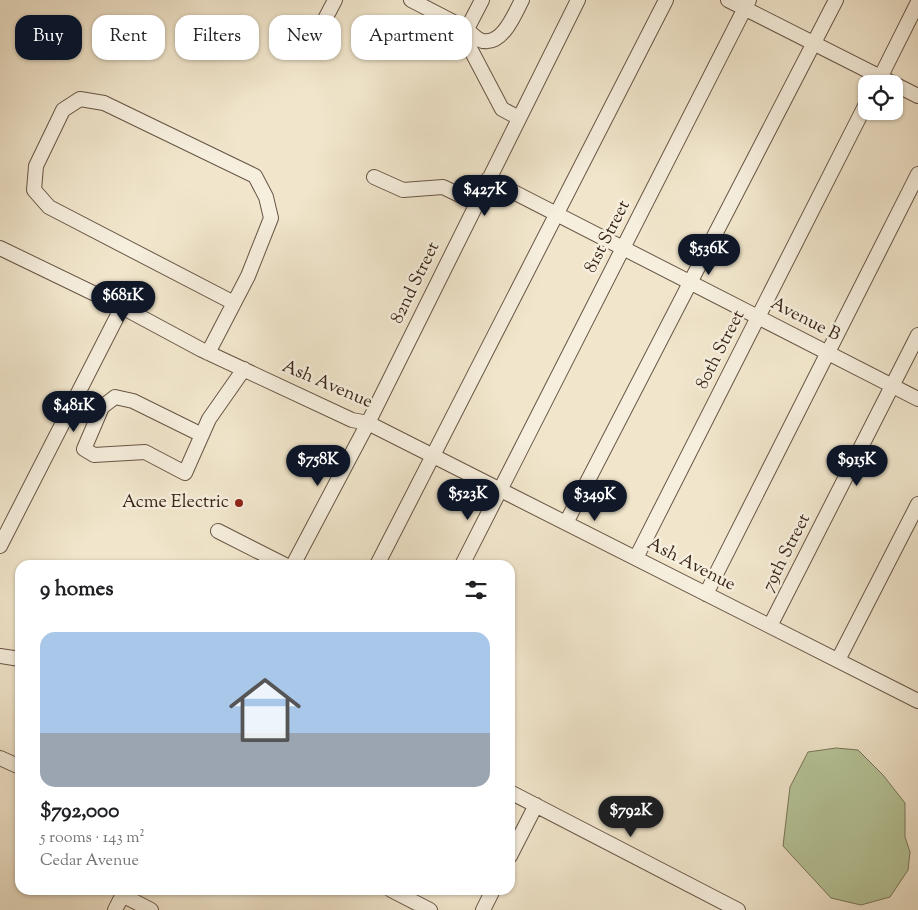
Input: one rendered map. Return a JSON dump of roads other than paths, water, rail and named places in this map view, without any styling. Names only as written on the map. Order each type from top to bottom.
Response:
[{"type":"street","points":[[327,15],[335,0]]},
{"type":"street","points":[[411,0],[440,15]]},
{"type":"street","points":[[472,19],[482,0]]},
{"type":"street","points":[[472,33],[482,41],[494,39],[505,31],[522,0]]},
{"type":"street","name":"82nd Street","points":[[296,560],[368,423],[578,0]]},
{"type":"street","points":[[380,560],[666,0]]},
{"type":"street","points":[[728,0],[747,4],[869,75]]},
{"type":"street","points":[[566,523],[836,0]]},
{"type":"street","points":[[881,75],[918,2]]},
{"type":"street","name":"81st Street","points":[[465,560],[747,4]]},
{"type":"street","points":[[472,52],[502,109],[519,118]]},
{"type":"street","points":[[903,90],[918,96]]},
{"type":"street","points":[[208,353],[234,303],[248,276],[271,218],[266,197],[255,176],[104,103],[80,99],[63,110],[36,166],[34,190],[49,207],[234,303]]},
{"type":"street","name":"80th Street","points":[[636,558],[858,120]]},
{"type":"street","points":[[706,594],[918,174]]},
{"type":"street","points":[[374,177],[403,190],[443,187],[476,203]]},
{"type":"street","name":"Avenue B","points":[[488,179],[918,399]]},
{"type":"street","name":"Ash Avenue","points":[[0,248],[122,306],[208,353],[352,420],[368,423],[918,701]]},
{"type":"street","points":[[0,546],[122,306]]},
{"type":"street","name":"79th Street","points":[[770,626],[918,335]]},
{"type":"street","points":[[202,435],[133,400],[115,397],[102,408],[84,449],[94,455],[145,452],[185,473],[202,435],[209,419],[250,372]]},
{"type":"street","points":[[838,660],[918,504]]},
{"type":"street","points":[[218,531],[275,560]]},
{"type":"street","points":[[0,656],[15,658]]},
{"type":"street","points":[[0,758],[15,766]]},
{"type":"street","points":[[515,794],[738,910]]},
{"type":"street","points":[[515,846],[536,805]]},
{"type":"street","points":[[115,910],[123,895]]},
{"type":"street","points":[[127,895],[151,910]]},
{"type":"street","points":[[401,895],[430,910]]},
{"type":"street","points":[[483,910],[490,895]]},
{"type":"place","name":"Acme Electric","points":[[239,503]]}]
